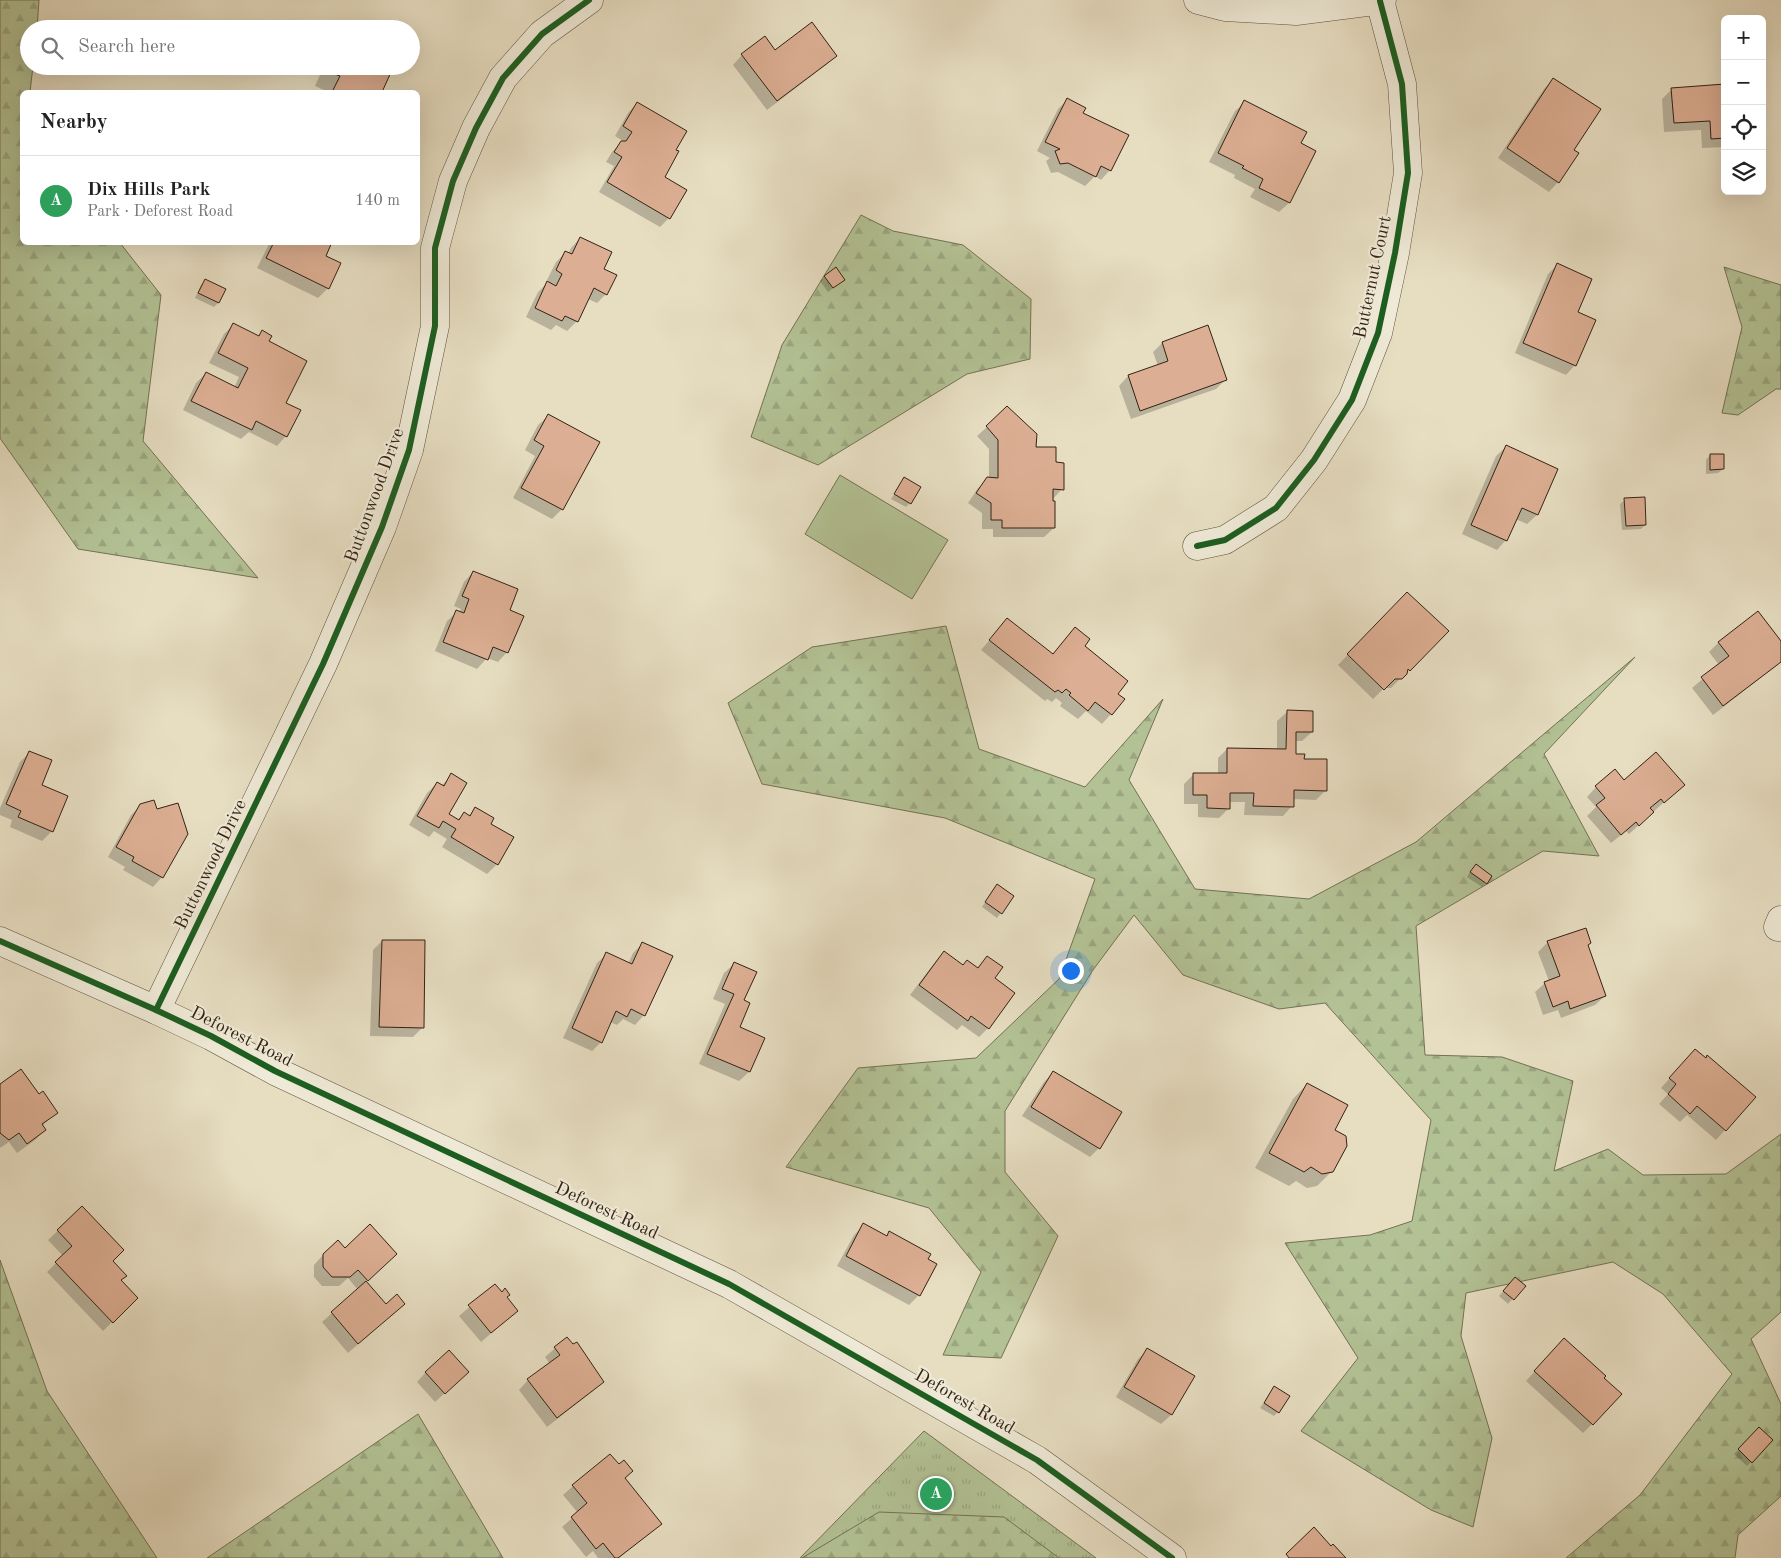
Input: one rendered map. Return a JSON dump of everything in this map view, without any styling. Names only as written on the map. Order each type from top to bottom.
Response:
[{"type":"street","name":"Buttonwood Drive","points":[[156,1010],[323,664],[382,527],[410,450],[435,326],[435,248],[456,172],[476,128],[503,78],[542,34],[589,0]]},
{"type":"street","points":[[1198,0],[1225,7],[1296,11],[1381,0]]},
{"type":"street","name":"Butternut Court","points":[[1197,546],[1225,540],[1276,508],[1314,460],[1352,400],[1378,333],[1395,253],[1408,173],[1402,84],[1381,0]]},
{"type":"street","name":"Deforest Road","points":[[0,941],[156,1010],[211,1036],[275,1071],[729,1284],[1037,1460],[1172,1558]]},
{"type":"green space","points":[[0,0],[39,0],[38,20],[20,20],[20,75],[32,75],[30,90],[20,90],[20,245],[122,245],[161,295],[143,441],[258,578],[78,549],[0,438]]},
{"type":"green space","points":[[861,215],[893,231],[963,245],[1031,299],[1030,359],[967,374],[818,465],[751,437],[782,345]]},
{"type":"green space","points":[[1724,267],[1781,285],[1781,389],[1776,389],[1738,415],[1722,413],[1742,327]]},
{"type":"green space","points":[[840,475],[948,540],[912,599],[805,534]]},
{"type":"green space","points":[[946,626],[979,749],[1085,787],[1163,699],[1129,780],[1195,889],[1309,899],[1416,842],[1635,657],[1544,754],[1599,856],[1543,851],[1416,926],[1425,1055],[1502,1057],[1573,1081],[1554,1171],[1608,1149],[1643,1175],[1726,1174],[1781,1134],[1781,1312],[1751,1339],[1781,1404],[1781,1496],[1738,1535],[1735,1558],[1566,1558],[1640,1495],[1732,1374],[1663,1294],[1613,1262],[1466,1293],[1461,1336],[1492,1438],[1473,1527],[1431,1510],[1301,1431],[1358,1358],[1285,1243],[1370,1235],[1412,1221],[1431,1120],[1325,1003],[1279,1009],[1183,975],[1134,915],[1093,970],[1005,1111],[1005,1172],[1058,1236],[1001,1358],[943,1355],[981,1272],[929,1208],[786,1167],[858,1068],[976,1058],[1059,979],[1095,879],[945,818],[762,784],[728,703],[812,647]]},
{"type":"green space","points":[[0,1260],[47,1391],[157,1558],[0,1558]]},
{"type":"green space","points":[[418,1414],[503,1558],[207,1558]]},
{"type":"green space","points":[[924,1431],[1096,1558],[800,1558]]},
{"type":"green space","points":[[879,1512],[1004,1517],[1059,1558],[802,1558]]},
{"type":"building","points":[[812,22],[837,56],[777,101],[741,54],[765,36],[775,50]]},
{"type":"building","points":[[337,75],[390,75],[383,90],[333,90],[340,76]]},
{"type":"building","points":[[1553,78],[1601,109],[1574,150],[1579,153],[1559,183],[1507,148]]},
{"type":"building","points":[[1721,84],[1721,138],[1711,139],[1710,121],[1674,123],[1671,88]]},
{"type":"building","points":[[1067,98],[1086,108],[1083,113],[1129,135],[1111,171],[1101,166],[1096,177],[1068,163],[1060,164],[1055,151],[1060,149],[1045,142]]},
{"type":"building","points":[[1244,100],[1307,132],[1301,143],[1316,151],[1290,203],[1259,188],[1263,179],[1242,168],[1244,166],[1218,153]]},
{"type":"building","points":[[637,102],[687,131],[676,150],[679,151],[665,177],[687,190],[670,219],[607,182],[622,157],[614,152],[621,141],[626,141],[632,132],[623,126]]},
{"type":"building","points":[[580,237],[612,252],[604,269],[617,275],[607,295],[594,288],[578,322],[565,316],[562,321],[535,308],[547,281],[556,286],[562,274],[556,270],[565,251],[572,254]]},
{"type":"building","points":[[272,245],[331,245],[326,256],[341,263],[329,289],[266,258]]},
{"type":"building","points":[[1557,263],[1592,279],[1578,312],[1596,320],[1576,366],[1523,343]]},
{"type":"building","points":[[836,267],[845,280],[833,288],[824,276]]},
{"type":"building","points":[[205,279],[226,289],[219,303],[198,293]]},
{"type":"building","points":[[233,323],[259,336],[262,330],[272,336],[269,341],[307,361],[286,403],[301,410],[287,437],[256,421],[252,430],[191,401],[206,372],[238,388],[248,368],[218,353]]},
{"type":"building","points":[[1208,325],[1227,380],[1140,411],[1128,375],[1168,361],[1162,342]]},
{"type":"building","points":[[1007,406],[1037,434],[1036,447],[1056,447],[1056,462],[1064,463],[1064,490],[1053,489],[1055,528],[1002,528],[1002,520],[991,520],[991,503],[976,493],[987,477],[998,478],[998,440],[986,426]]},
{"type":"building","points":[[548,414],[600,442],[563,510],[521,488],[544,446],[534,440]]},
{"type":"building","points":[[1506,445],[1558,469],[1538,515],[1522,508],[1507,541],[1471,525]]},
{"type":"building","points":[[1710,454],[1724,454],[1724,469],[1710,470]]},
{"type":"building","points":[[904,477],[921,487],[911,504],[894,494]]},
{"type":"building","points":[[1645,497],[1646,525],[1626,526],[1624,498]]},
{"type":"building","points":[[473,571],[518,589],[510,610],[524,616],[508,653],[493,647],[488,660],[443,642],[456,610],[464,613],[469,599],[462,596]]},
{"type":"building","points":[[1407,592],[1449,631],[1410,671],[1408,669],[1407,674],[1402,679],[1395,679],[1384,690],[1347,654]]},
{"type":"building","points":[[1758,611],[1781,641],[1781,662],[1723,706],[1701,677],[1729,656],[1718,642]]},
{"type":"building","points":[[1007,618],[1053,654],[1075,627],[1090,639],[1085,646],[1128,681],[1118,694],[1125,699],[1112,715],[1095,702],[1088,711],[1069,695],[1071,693],[1066,689],[1062,693],[1058,690],[1055,692],[989,640]]},
{"type":"building","points":[[1287,710],[1313,711],[1313,732],[1296,732],[1296,754],[1305,754],[1304,759],[1327,759],[1327,791],[1294,790],[1294,807],[1253,806],[1254,793],[1230,793],[1230,809],[1207,808],[1207,795],[1193,795],[1193,773],[1227,773],[1227,748],[1286,749]]},
{"type":"building","points":[[29,751],[52,760],[42,785],[68,796],[53,832],[18,817],[21,811],[6,804]]},
{"type":"building","points":[[1656,752],[1685,785],[1664,803],[1661,799],[1650,808],[1654,812],[1639,826],[1636,822],[1621,835],[1596,805],[1605,798],[1595,786],[1615,769],[1624,780]]},
{"type":"building","points":[[451,773],[467,783],[449,814],[459,820],[464,812],[470,816],[475,807],[494,818],[491,824],[514,837],[498,865],[451,837],[456,829],[443,821],[439,828],[417,816],[437,782],[444,786]]},
{"type":"building","points":[[154,800],[157,809],[178,803],[188,834],[163,878],[132,861],[134,857],[116,847],[140,804]]},
{"type":"building","points":[[1476,864],[1492,876],[1487,884],[1470,872]]},
{"type":"building","points":[[997,884],[1014,896],[1002,914],[985,902]]},
{"type":"building","points":[[1586,928],[1591,943],[1588,945],[1606,996],[1570,1009],[1568,1001],[1553,1007],[1544,982],[1560,976],[1547,941]]},
{"type":"building","points":[[382,940],[425,940],[424,1028],[379,1027]]},
{"type":"building","points":[[642,942],[673,956],[645,1016],[631,1009],[627,1017],[616,1011],[602,1043],[572,1028],[606,952],[632,964]]},
{"type":"building","points":[[944,951],[963,965],[967,960],[978,968],[987,956],[1003,967],[995,978],[1015,993],[989,1029],[971,1016],[968,1021],[919,985]]},
{"type":"building","points":[[734,962],[757,972],[744,1000],[750,1003],[740,1027],[765,1038],[750,1072],[707,1054],[734,994],[722,989]]},
{"type":"building","points":[[1695,1049],[1706,1058],[1707,1055],[1756,1097],[1726,1131],[1697,1106],[1690,1114],[1668,1094],[1676,1084],[1669,1078]]},
{"type":"building","points":[[21,1069],[39,1094],[43,1091],[58,1113],[42,1124],[46,1130],[27,1144],[19,1133],[9,1140],[0,1133],[0,1084]]},
{"type":"building","points":[[1053,1071],[1122,1112],[1100,1149],[1031,1107]]},
{"type":"building","points":[[1307,1083],[1348,1105],[1335,1130],[1346,1136],[1347,1146],[1333,1172],[1322,1174],[1311,1167],[1304,1172],[1269,1153]]},
{"type":"building","points":[[82,1206],[124,1250],[113,1261],[127,1276],[121,1280],[138,1298],[113,1323],[55,1262],[72,1246],[57,1230]]},
{"type":"building","points":[[863,1223],[887,1236],[889,1231],[931,1254],[928,1259],[937,1264],[920,1296],[846,1256]]},
{"type":"building","points":[[370,1224],[397,1254],[368,1281],[358,1270],[350,1277],[332,1277],[323,1267],[323,1254],[338,1240],[345,1248]]},
{"type":"building","points":[[1515,1277],[1526,1286],[1514,1300],[1503,1291]]},
{"type":"building","points":[[366,1281],[386,1304],[397,1294],[405,1304],[358,1344],[331,1312]]},
{"type":"building","points":[[495,1284],[502,1292],[505,1288],[510,1295],[507,1297],[518,1311],[491,1333],[468,1305]]},
{"type":"building","points":[[567,1337],[573,1344],[577,1342],[604,1382],[557,1418],[527,1379],[560,1355],[554,1347]]},
{"type":"building","points":[[1564,1338],[1606,1376],[1604,1378],[1622,1394],[1593,1425],[1534,1371]]},
{"type":"building","points":[[1147,1348],[1195,1376],[1172,1415],[1124,1387]]},
{"type":"building","points":[[449,1350],[469,1372],[445,1394],[425,1372]]},
{"type":"building","points":[[1274,1386],[1290,1396],[1279,1413],[1264,1403]]},
{"type":"building","points":[[1759,1427],[1773,1440],[1752,1463],[1738,1449]]},
{"type":"building","points":[[610,1454],[619,1464],[624,1460],[633,1471],[625,1478],[662,1524],[618,1558],[615,1558],[603,1543],[596,1549],[571,1517],[587,1503],[572,1485]]},
{"type":"building","points":[[1314,1527],[1331,1546],[1333,1544],[1346,1558],[1289,1558],[1286,1554]]},
{"type":"cycle path","points":[[156,1010],[323,664],[382,527],[409,450],[435,326],[435,248],[453,181],[476,128],[503,78],[542,34],[589,0]]},
{"type":"cycle path","points":[[1197,546],[1225,540],[1276,508],[1314,460],[1352,400],[1378,333],[1395,253],[1408,173],[1402,84],[1380,1]]},
{"type":"cycle path","points":[[0,941],[156,1010],[211,1036],[275,1071],[729,1284],[1037,1460],[1172,1558]]},
{"type":"place","name":"Dix Hills Park","points":[[936,1494]]}]
